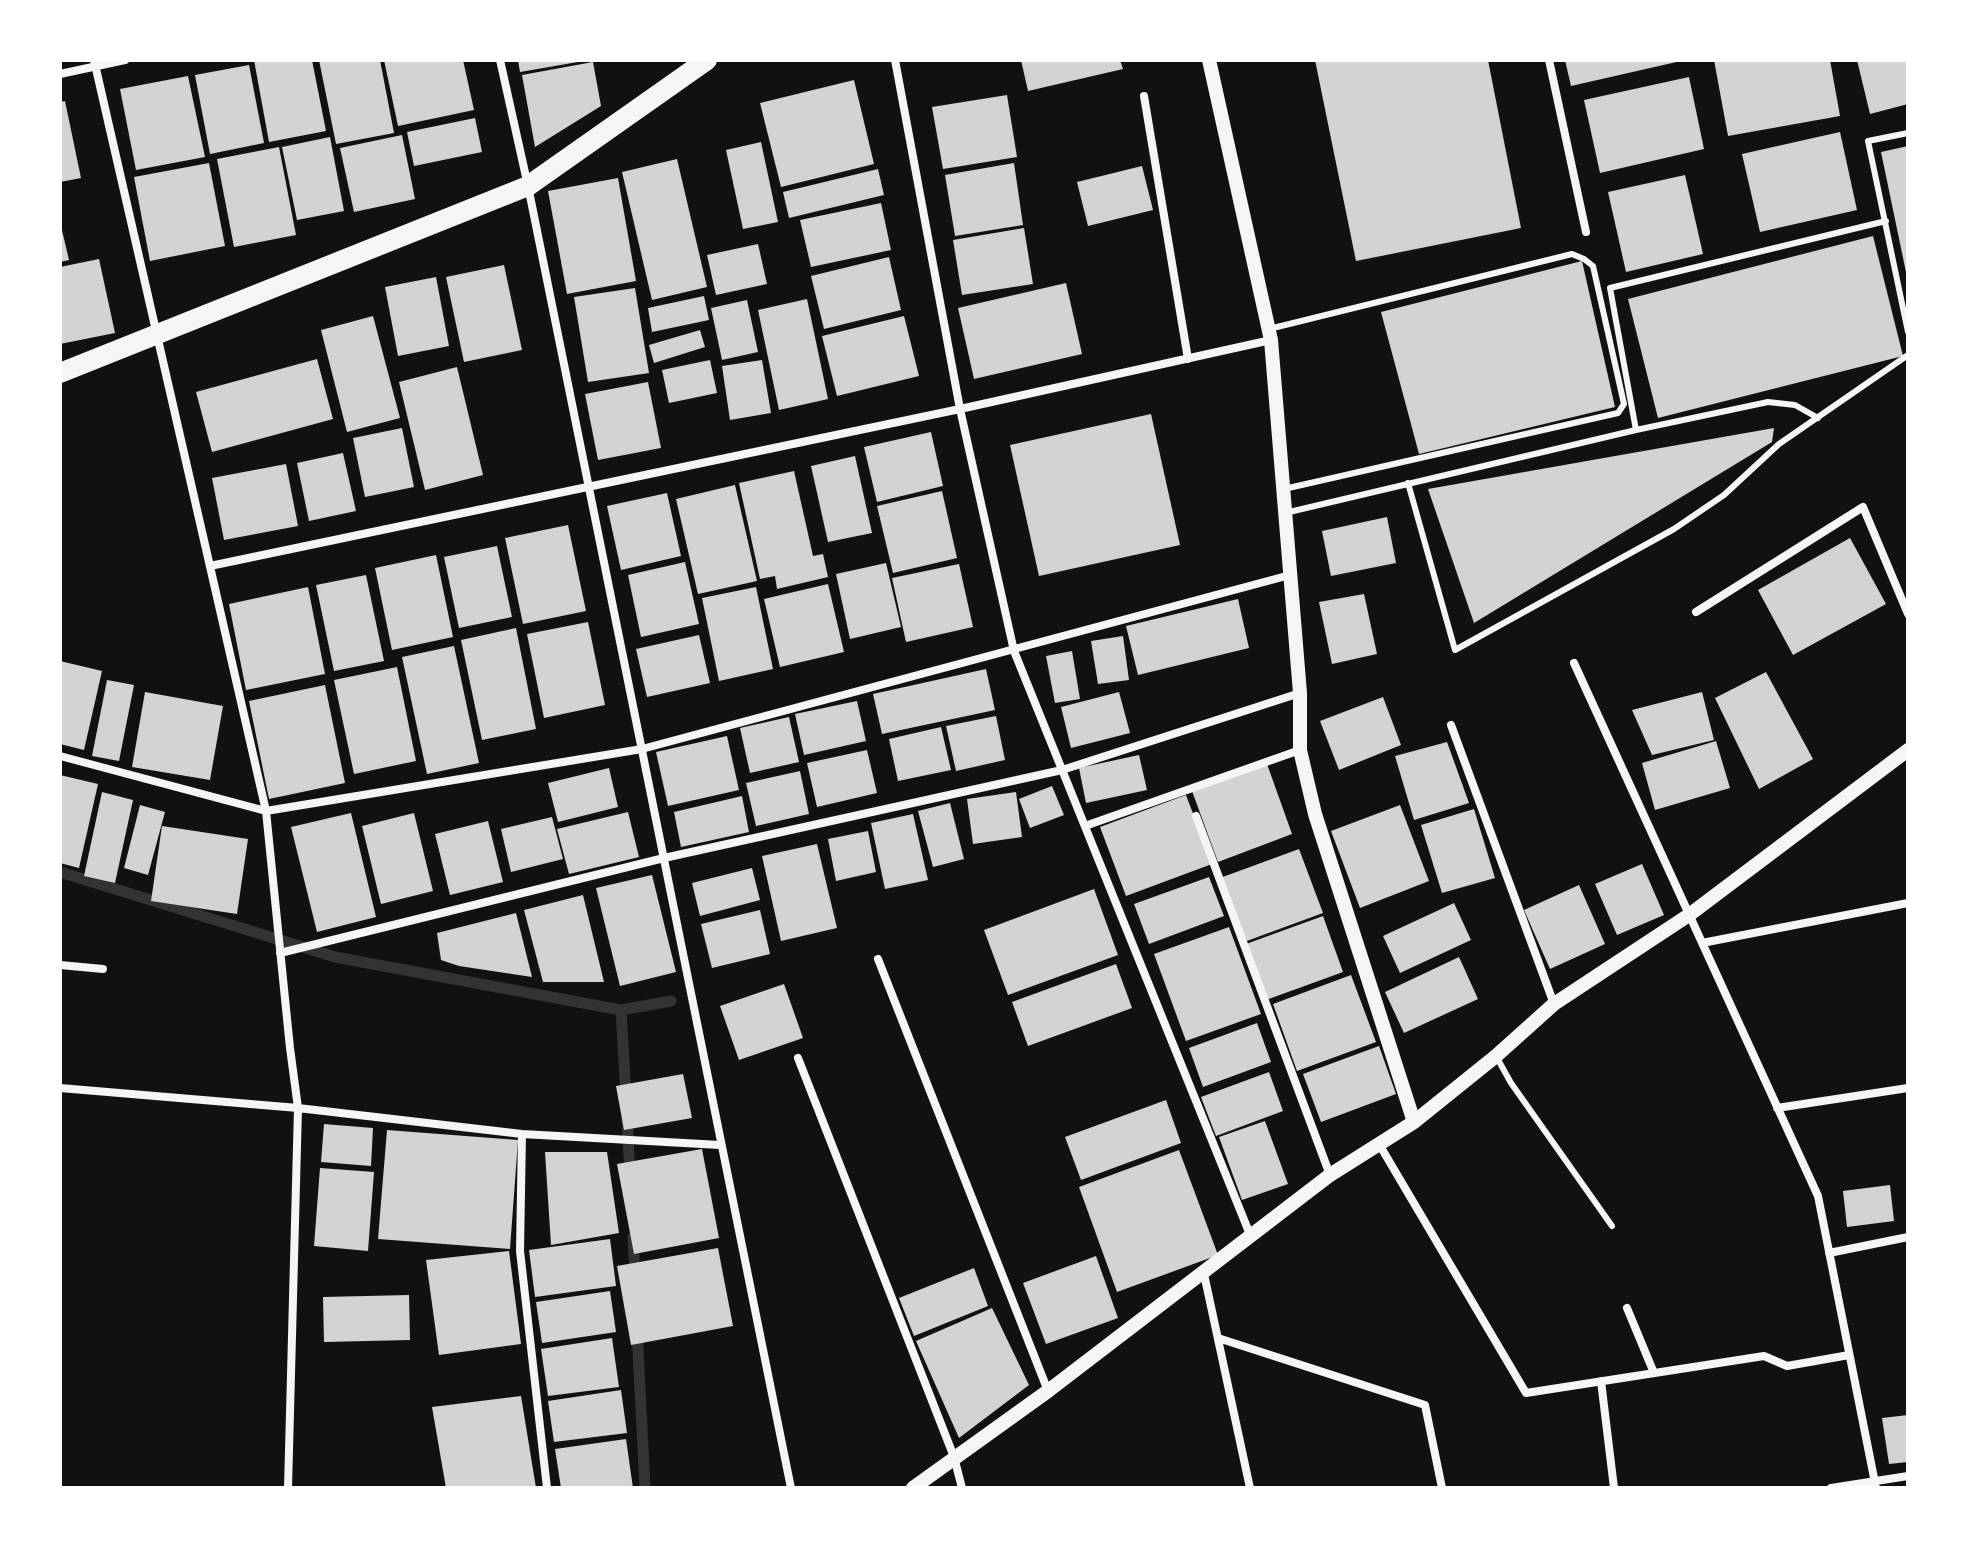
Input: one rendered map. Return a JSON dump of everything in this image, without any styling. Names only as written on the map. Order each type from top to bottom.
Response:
[{"type":"main road","points":[[60,373],[528,186],[707,60]]},
{"type":"street","points":[[60,74],[95,63],[125,60]]},
{"type":"street","points":[[500,60],[791,1488]]},
{"type":"street","points":[[895,60],[960,409],[1014,651],[1251,1237]]},
{"type":"street","points":[[1209,60],[1270,334],[1300,693],[1300,750],[1315,814],[1414,1122]]},
{"type":"street","points":[[1549,60],[1586,232]]},
{"type":"street","points":[[95,63],[266,811],[298,1108],[288,1488]]},
{"type":"street","points":[[1144,96],[1188,359]]},
{"type":"street","points":[[210,566],[960,409],[1188,359],[1270,334]]},
{"type":"street","points":[[1696,612],[1863,507],[1908,614]]},
{"type":"street","points":[[60,756],[266,811],[642,749],[1290,575]]},
{"type":"street","points":[[1574,663],[1818,1196],[1875,1484]]},
{"type":"street","points":[[282,953],[664,858],[1062,770],[1300,693]]},
{"type":"street","points":[[1451,725],[1554,1004]]},
{"type":"street","points":[[1085,826],[1300,750]]},
{"type":"street","points":[[913,1488],[1204,1274],[1330,1175],[1414,1122],[1554,1004],[1689,915],[1908,750]]},
{"type":"street","points":[[1196,816],[1330,1175]]},
{"type":"street","points":[[1702,943],[1908,903]]},
{"type":"street","points":[[878,959],[1048,1391]]},
{"type":"street","points":[[60,965],[103,969]]},
{"type":"street","points":[[798,1058],[954,1457],[962,1488]]},
{"type":"street","points":[[60,1088],[298,1108],[522,1134],[720,1145]]},
{"type":"street","points":[[1777,1108],[1908,1088]]},
{"type":"street","points":[[522,1134],[520,1251],[547,1488]]},
{"type":"street","points":[[1379,1144],[1526,1393],[1764,1356],[1787,1366],[1849,1355]]},
{"type":"street","points":[[1829,1253],[1908,1237]]},
{"type":"street","points":[[1204,1274],[1250,1488]]},
{"type":"street","points":[[1627,1308],[1654,1373]]},
{"type":"street","points":[[1218,1338],[1425,1405],[1442,1488]]},
{"type":"street","points":[[1601,1381],[1614,1488]]},
{"type":"street","points":[[1831,1488],[1875,1484],[1908,1476]]},
{"type":"lane","points":[[1908,133],[1868,141],[1908,332]]},
{"type":"lane","points":[[1636,430],[1610,288],[1886,221]]},
{"type":"lane","points":[[1270,334],[1572,254],[1593,266],[1624,404],[1618,413],[1284,489]]},
{"type":"lane","points":[[1408,483],[1455,650],[1674,529],[1724,495],[1779,444],[1908,355]]},
{"type":"lane","points":[[1285,513],[1768,402],[1795,405],[1818,418]]},
{"type":"lane","points":[[1496,1056],[1511,1083],[1612,1226]]},
{"type":"building","points":[[254,60],[312,60],[326,131],[269,142]]},
{"type":"building","points":[[319,60],[380,60],[394,133],[336,144]]},
{"type":"building","points":[[384,60],[463,60],[474,110],[398,126]]},
{"type":"building","points":[[518,60],[578,60],[578,62],[520,72]]},
{"type":"building","points":[[1021,60],[1120,60],[1123,69],[1028,91]]},
{"type":"building","points":[[1315,60],[1488,60],[1521,228],[1356,261]]},
{"type":"building","points":[[1565,60],[1681,60],[1681,61],[1571,86]]},
{"type":"building","points":[[1714,60],[1830,60],[1840,116],[1728,136]]},
{"type":"building","points":[[1857,60],[1908,60],[1908,104],[1870,114]]},
{"type":"building","points":[[593,62],[601,106],[535,147],[522,75]]},
{"type":"building","points":[[249,65],[264,143],[210,154],[195,75]]},
{"type":"building","points":[[188,76],[205,157],[136,170],[120,89]]},
{"type":"building","points":[[1689,77],[1704,149],[1600,173],[1584,100]]},
{"type":"building","points":[[854,80],[874,164],[781,187],[760,103]]},
{"type":"building","points":[[1007,95],[1017,157],[943,169],[932,107]]},
{"type":"building","points":[[65,101],[81,178],[60,182],[60,102]]},
{"type":"building","points":[[475,118],[482,152],[414,166],[407,132]]},
{"type":"building","points":[[1840,132],[1857,210],[1760,232],[1742,154]]},
{"type":"building","points":[[402,135],[415,199],[354,212],[340,148]]},
{"type":"building","points":[[330,137],[344,211],[297,220],[282,147]]},
{"type":"building","points":[[761,142],[778,222],[743,229],[726,150]]},
{"type":"building","points":[[1908,146],[1908,277],[1907,277],[1881,152]]},
{"type":"building","points":[[279,147],[296,235],[234,247],[217,159]]},
{"type":"building","points":[[677,159],[707,287],[652,300],[622,172]]},
{"type":"building","points":[[209,163],[225,246],[150,261],[134,177]]},
{"type":"building","points":[[1014,163],[1023,225],[955,236],[945,175]]},
{"type":"building","points":[[1142,166],[1153,210],[1088,226],[1077,182]]},
{"type":"building","points":[[878,169],[884,195],[789,218],[783,192]]},
{"type":"building","points":[[1685,175],[1703,254],[1626,272],[1608,192]]},
{"type":"building","points":[[618,178],[636,281],[567,294],[548,191]]},
{"type":"building","points":[[881,203],[891,250],[811,267],[800,220]]},
{"type":"building","points":[[60,227],[69,260],[60,262]]},
{"type":"building","points":[[1024,228],[1033,284],[962,295],[953,240]]},
{"type":"building","points":[[1873,236],[1903,356],[1658,418],[1628,299]]},
{"type":"building","points":[[758,244],[767,284],[716,295],[707,255]]},
{"type":"building","points":[[889,257],[901,310],[824,329],[811,276]]},
{"type":"building","points":[[99,259],[115,333],[60,344],[60,267]]},
{"type":"building","points":[[1582,261],[1615,407],[1419,454],[1381,312]]},
{"type":"building","points":[[504,265],[522,350],[464,362],[446,277]]},
{"type":"building","points":[[436,277],[449,346],[398,356],[385,287]]},
{"type":"building","points":[[1066,283],[1082,354],[974,379],[958,308]]},
{"type":"building","points":[[635,288],[649,373],[588,382],[574,297]]},
{"type":"building","points":[[704,296],[709,320],[652,332],[648,308]]},
{"type":"building","points":[[807,299],[828,399],[779,410],[758,310]]},
{"type":"building","points":[[747,300],[758,352],[722,360],[711,308]]},
{"type":"building","points":[[373,316],[400,418],[347,432],[321,330]]},
{"type":"building","points":[[904,316],[919,376],[837,396],[822,336]]},
{"type":"building","points":[[700,330],[705,347],[654,363],[649,345]]},
{"type":"building","points":[[317,359],[333,419],[212,452],[196,392]]},
{"type":"building","points":[[710,360],[717,393],[669,403],[662,370]]},
{"type":"building","points":[[762,360],[771,413],[730,420],[722,366]]},
{"type":"building","points":[[457,367],[483,475],[425,490],[399,382]]},
{"type":"building","points":[[648,382],[661,448],[598,460],[585,394]]},
{"type":"building","points":[[1151,414],[1180,545],[1039,576],[1010,445]]},
{"type":"building","points":[[402,428],[414,487],[365,497],[353,438]]},
{"type":"building","points":[[1774,428],[1772,442],[1474,623],[1428,489]]},
{"type":"building","points":[[931,432],[943,486],[877,502],[864,447]]},
{"type":"building","points":[[343,453],[356,511],[309,521],[297,463]]},
{"type":"building","points":[[855,456],[872,533],[828,542],[811,466]]},
{"type":"building","points":[[286,464],[298,526],[224,540],[212,478]]},
{"type":"building","points":[[794,471],[813,556],[823,554],[828,577],[777,589],[775,576],[760,579],[739,483]]},
{"type":"building","points":[[735,485],[757,581],[698,594],[676,499]]},
{"type":"building","points":[[942,491],[957,558],[893,573],[877,506]]},
{"type":"building","points":[[667,493],[681,556],[621,570],[607,506]]},
{"type":"building","points":[[1387,517],[1396,563],[1331,576],[1322,531]]},
{"type":"building","points":[[568,525],[586,611],[523,624],[505,538]]},
{"type":"building","points":[[1850,538],[1886,604],[1793,655],[1758,590]]},
{"type":"building","points":[[497,546],[512,617],[459,628],[444,557]]},
{"type":"building","points":[[436,555],[453,637],[392,650],[375,568]]},
{"type":"building","points":[[685,562],[699,624],[641,637],[628,575]]},
{"type":"building","points":[[886,563],[901,627],[850,639],[836,574]]},
{"type":"building","points":[[959,564],[973,627],[906,642],[892,578]]},
{"type":"building","points":[[366,575],[384,661],[334,671],[316,585]]},
{"type":"building","points":[[828,584],[844,652],[780,667],[764,599]]},
{"type":"building","points":[[308,587],[325,674],[246,690],[229,604]]},
{"type":"building","points":[[756,587],[773,669],[719,681],[702,598]]},
{"type":"building","points":[[1364,594],[1377,654],[1332,664],[1319,602]]},
{"type":"building","points":[[1238,599],[1249,648],[1138,675],[1126,626]]},
{"type":"building","points":[[588,622],[605,705],[544,718],[527,634]]},
{"type":"building","points":[[516,628],[536,729],[482,740],[461,640]]},
{"type":"building","points":[[699,635],[710,683],[647,697],[636,649]]},
{"type":"building","points":[[1123,636],[1129,680],[1098,684],[1091,641]]},
{"type":"building","points":[[454,646],[479,763],[427,774],[402,657]]},
{"type":"building","points":[[1072,651],[1080,699],[1055,703],[1046,656]]},
{"type":"building","points":[[60,661],[102,671],[84,750],[60,744]]},
{"type":"building","points":[[397,667],[416,761],[354,774],[334,680]]},
{"type":"building","points":[[986,669],[995,710],[882,734],[873,694]]},
{"type":"building","points":[[1766,672],[1813,759],[1759,789],[1715,698]]},
{"type":"building","points":[[107,680],[134,685],[119,761],[92,756]]},
{"type":"building","points":[[325,685],[345,783],[269,799],[249,701]]},
{"type":"building","points":[[145,692],[223,706],[210,780],[132,767]]},
{"type":"building","points":[[1119,692],[1130,733],[1071,748],[1061,707]]},
{"type":"building","points":[[1702,692],[1714,740],[1652,755],[1632,710]]},
{"type":"building","points":[[1383,697],[1401,745],[1339,770],[1320,721]]},
{"type":"building","points":[[857,701],[866,741],[804,755],[795,714]]},
{"type":"building","points":[[996,716],[1005,760],[956,771],[946,726]]},
{"type":"building","points":[[789,717],[799,762],[750,773],[740,728]]},
{"type":"building","points":[[941,727],[951,770],[898,781],[889,739]]},
{"type":"building","points":[[727,736],[739,790],[668,806],[656,752]]},
{"type":"building","points":[[1716,741],[1730,788],[1655,810],[1642,763]]},
{"type":"building","points":[[1447,742],[1469,803],[1414,820],[1395,756]]},
{"type":"building","points":[[867,750],[877,793],[817,807],[807,763]]},
{"type":"building","points":[[1139,755],[1147,790],[1086,803],[1079,768]]},
{"type":"building","points":[[1267,764],[1292,834],[1218,862],[1192,791]]},
{"type":"building","points":[[609,768],[618,807],[558,822],[548,783]]},
{"type":"building","points":[[800,771],[809,814],[756,826],[746,783]]},
{"type":"building","points":[[60,775],[98,784],[79,868],[60,863]]},
{"type":"building","points":[[1052,786],[1064,815],[1030,828],[1019,799]]},
{"type":"building","points":[[102,792],[133,800],[115,883],[84,876]]},
{"type":"building","points":[[1016,792],[1022,837],[973,844],[967,799]]},
{"type":"building","points":[[1186,795],[1212,864],[1126,896],[1100,827]]},
{"type":"building","points":[[742,796],[749,832],[681,847],[674,812]]},
{"type":"building","points":[[950,803],[964,859],[933,867],[918,811]]},
{"type":"building","points":[[140,805],[165,812],[148,875],[124,868]]},
{"type":"building","points":[[1400,805],[1429,881],[1360,908],[1331,831]]},
{"type":"building","points":[[1474,809],[1495,878],[1442,893],[1421,825]]},
{"type":"building","points":[[628,812],[639,857],[569,874],[557,829]]},
{"type":"building","points":[[351,813],[376,917],[317,932],[291,827]]},
{"type":"building","points":[[414,813],[433,891],[381,904],[362,826]]},
{"type":"building","points":[[913,814],[928,880],[885,889],[871,823]]},
{"type":"building","points":[[552,817],[563,859],[511,872],[501,829]]},
{"type":"building","points":[[488,821],[503,882],[450,895],[435,834]]},
{"type":"building","points":[[162,826],[248,839],[237,914],[151,901]]},
{"type":"building","points":[[868,831],[876,872],[836,881],[828,839]]},
{"type":"building","points":[[817,844],[837,928],[781,941],[762,856]]},
{"type":"building","points":[[1299,849],[1323,913],[1244,942],[1220,878]]},
{"type":"building","points":[[1642,864],[1664,915],[1617,935],[1595,884]]},
{"type":"building","points":[[752,868],[760,900],[700,916],[692,883]]},
{"type":"building","points":[[652,875],[676,972],[620,986],[596,888]]},
{"type":"building","points":[[1209,877],[1224,916],[1149,944],[1134,904]]},
{"type":"building","points":[[1579,885],[1605,944],[1550,969],[1524,910]]},
{"type":"building","points":[[1094,889],[1118,955],[1008,995],[984,930]]},
{"type":"building","points":[[583,895],[604,982],[543,982],[524,910]]},
{"type":"building","points":[[1454,903],[1471,940],[1400,973],[1383,936]]},
{"type":"building","points":[[760,910],[770,954],[712,968],[701,924]]},
{"type":"building","points":[[516,913],[532,977],[459,966],[441,960],[437,933]]},
{"type":"building","points":[[1323,916],[1343,972],[1266,1000],[1246,944]]},
{"type":"building","points":[[1229,927],[1261,1014],[1186,1041],[1154,954]]},
{"type":"building","points":[[1459,957],[1478,999],[1404,1033],[1385,992]]},
{"type":"building","points":[[1116,964],[1132,1008],[1028,1046],[1012,1002]]},
{"type":"building","points":[[1351,975],[1376,1042],[1297,1071],[1273,1004]]},
{"type":"building","points":[[784,984],[803,1038],[739,1060],[720,1006]]},
{"type":"building","points":[[1257,1023],[1271,1062],[1203,1087],[1189,1048]]},
{"type":"building","points":[[1379,1046],[1396,1094],[1321,1122],[1303,1074]]},
{"type":"building","points":[[1269,1072],[1283,1111],[1216,1136],[1201,1097]]},
{"type":"building","points":[[683,1074],[692,1118],[624,1130],[616,1086]]},
{"type":"building","points":[[1166,1100],[1181,1143],[1081,1180],[1065,1137]]},
{"type":"building","points":[[1265,1121],[1288,1184],[1242,1200],[1219,1137]]},
{"type":"building","points":[[324,1124],[373,1128],[371,1166],[321,1162]]},
{"type":"building","points":[[387,1130],[518,1140],[510,1249],[378,1239]]},
{"type":"building","points":[[702,1149],[719,1238],[634,1254],[617,1164]]},
{"type":"building","points":[[1179,1150],[1218,1255],[1117,1292],[1079,1187]]},
{"type":"building","points":[[545,1152],[607,1152],[619,1233],[551,1245]]},
{"type":"building","points":[[320,1168],[374,1172],[368,1251],[314,1246]]},
{"type":"building","points":[[1890,1185],[1894,1221],[1847,1227],[1843,1191]]},
{"type":"building","points":[[610,1239],[616,1286],[535,1297],[529,1250]]},
{"type":"building","points":[[718,1248],[733,1326],[631,1345],[617,1266]]},
{"type":"building","points":[[509,1251],[521,1344],[439,1355],[426,1260]]},
{"type":"building","points":[[1096,1256],[1118,1318],[1046,1344],[1023,1283]]},
{"type":"building","points":[[974,1268],[988,1306],[914,1336],[899,1298]]},
{"type":"building","points":[[610,1291],[616,1332],[542,1343],[536,1302]]},
{"type":"building","points":[[409,1295],[410,1340],[324,1342],[323,1297]]},
{"type":"building","points":[[992,1308],[1029,1385],[959,1438],[916,1341]]},
{"type":"building","points":[[612,1338],[619,1387],[548,1396],[541,1349]]},
{"type":"building","points":[[621,1390],[627,1433],[554,1442],[548,1401]]},
{"type":"building","points":[[521,1396],[536,1488],[446,1488],[432,1407]]},
{"type":"building","points":[[1908,1415],[1908,1462],[1889,1464],[1882,1418]]},
{"type":"building","points":[[626,1439],[633,1488],[561,1488],[555,1449]]},
{"type":"waterway","points":[[60,872],[335,957],[621,1010],[671,1001]]},
{"type":"waterway","points":[[621,1010],[626,1096]]},
{"type":"waterway","points":[[627,1117],[630,1176]]},
{"type":"waterway","points":[[633,1237],[635,1276]]},
{"type":"waterway","points":[[637,1329],[645,1488]]}]
